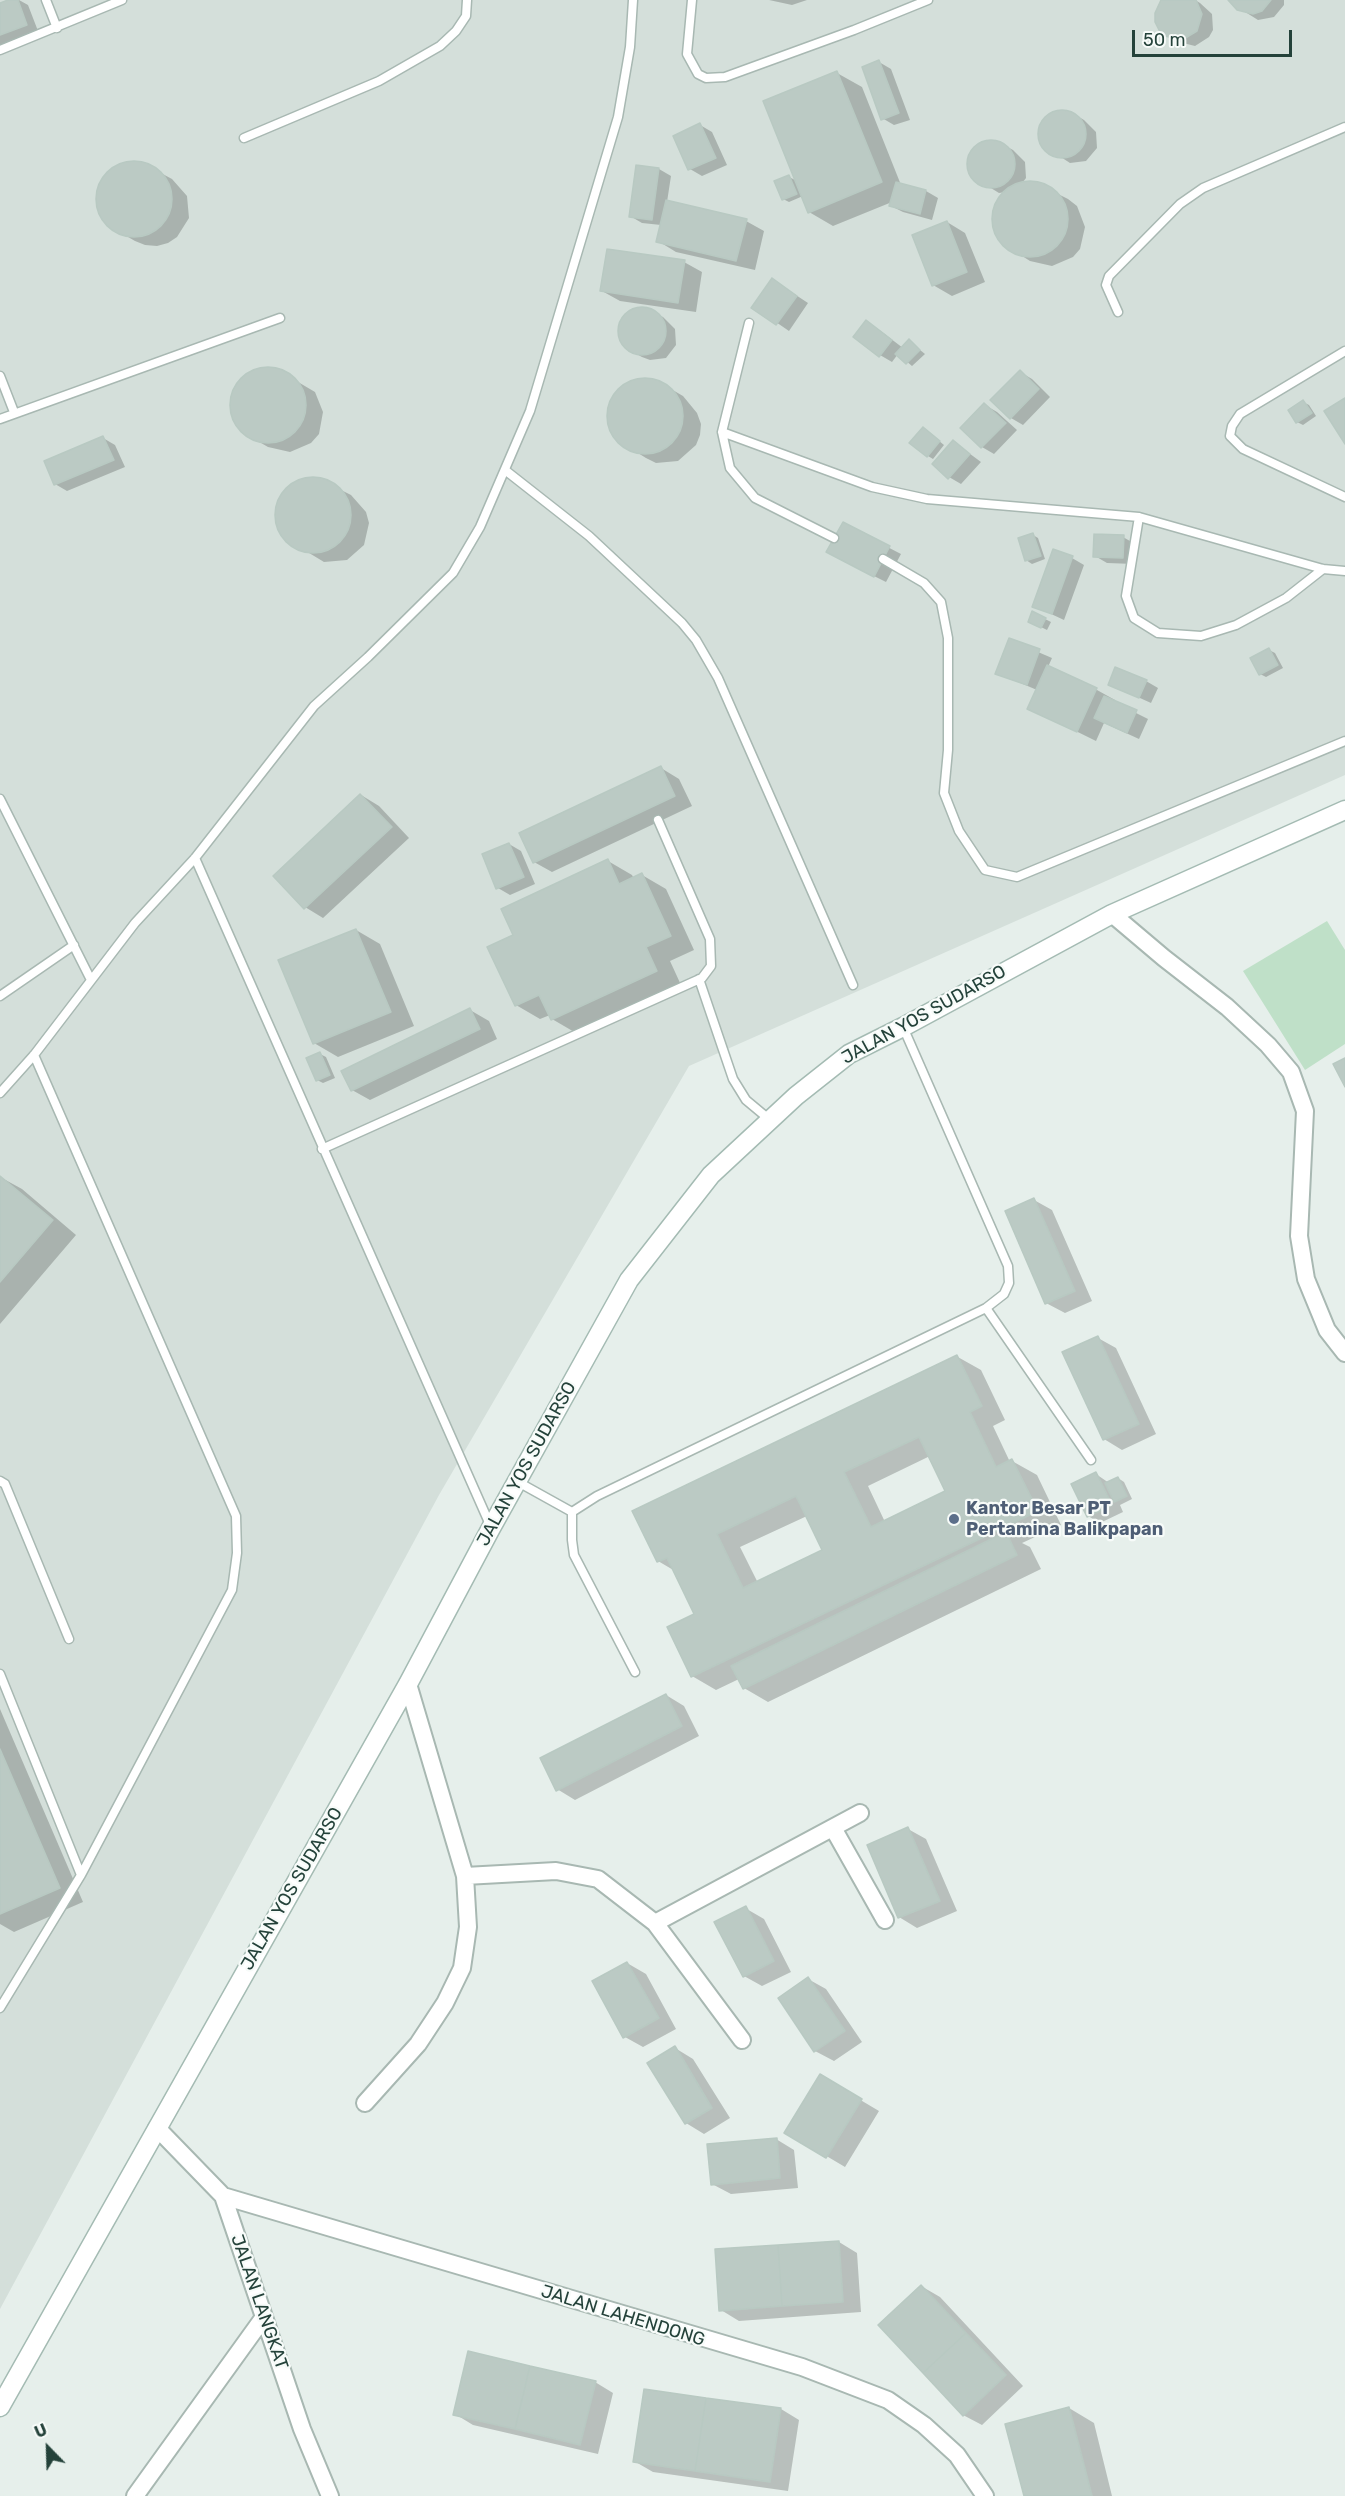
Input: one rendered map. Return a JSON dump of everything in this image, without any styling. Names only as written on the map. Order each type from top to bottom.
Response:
[{"type":"main road","name":"JALAN YOS SUDARSO","points":[[0,2407],[408,1684],[491,1528],[629,1281],[711,1175],[770,1120],[849,1054],[1112,914],[1345,810]]},
{"type":"street","points":[[1112,914],[1227,1007],[1268,1045],[1291,1072],[1305,1111],[1299,1236],[1306,1279],[1327,1330],[1345,1353]]},
{"type":"street","points":[[365,2103],[418,2044],[445,2002],[462,1968],[468,1927],[465,1876],[408,1684]]},
{"type":"street","points":[[655,1923],[860,1813]]},
{"type":"street","points":[[833,1828],[885,1920]]},
{"type":"street","points":[[465,1876],[556,1870],[598,1879],[655,1923],[742,2040]]},
{"type":"street","name":"JALAN LANGKAT","points":[[157,2127],[223,2196],[302,2429],[330,2496]]},
{"type":"street","name":"JALAN LAHENDONG","points":[[223,2196],[712,2343],[802,2367],[859,2388],[888,2400],[924,2425],[957,2455],[985,2496]]},
{"type":"street","points":[[135,2496],[264,2317]]},
{"type":"lane","points":[[46,0],[57,28]]},
{"type":"lane","points":[[0,50],[122,0]]},
{"type":"lane","points":[[244,138],[379,81],[440,46],[456,31],[466,16],[467,0]]},
{"type":"lane","points":[[0,1093],[34,1055],[135,923],[195,858],[314,706],[368,657],[453,573],[480,527],[530,411],[618,117],[630,47],[633,0]]},
{"type":"lane","points":[[692,0],[687,54],[698,74],[706,78],[725,77],[854,30],[928,0]]},
{"type":"lane","points":[[1118,312],[1106,285],[1109,276],[1180,204],[1203,188],[1345,127]]},
{"type":"lane","points":[[0,418],[280,318]]},
{"type":"lane","points":[[749,323],[722,432],[730,468],[755,498],[834,538]]},
{"type":"lane","points":[[1345,351],[1240,414],[1232,426],[1230,436],[1243,449],[1345,497]]},
{"type":"lane","points":[[0,376],[14,412]]},
{"type":"lane","points":[[722,432],[872,487],[916,496],[1139,517],[1323,569],[1345,571]]},
{"type":"lane","points":[[505,470],[589,536],[682,623],[696,640],[718,678],[853,985]]},
{"type":"lane","points":[[1139,517],[1126,596],[1134,618],[1158,633],[1201,636],[1236,626],[1286,598],[1323,569]]},
{"type":"lane","points":[[883,560],[924,583],[941,602],[948,638],[948,750],[944,793],[959,831],[985,870],[1017,877],[1345,741]]},
{"type":"lane","points":[[0,799],[91,980]]},
{"type":"lane","points":[[322,1149],[699,979],[711,966],[710,939],[658,820]]},
{"type":"lane","points":[[195,858],[491,1528]]},
{"type":"lane","points":[[0,996],[74,945]]},
{"type":"lane","points":[[699,979],[733,1079],[746,1100],[770,1120]]},
{"type":"lane","points":[[572,1512],[597,1496],[986,1308],[1004,1294],[1009,1283],[1008,1266],[903,1027]]},
{"type":"lane","points":[[0,2008],[81,1875],[232,1590],[237,1553],[236,1516],[34,1055]]},
{"type":"lane","points":[[986,1308],[1091,1460]]},
{"type":"lane","points":[[0,1481],[5,1484],[69,1639]]},
{"type":"lane","points":[[518,1482],[572,1512]]},
{"type":"lane","points":[[572,1512],[574,1555],[635,1672]]},
{"type":"lane","points":[[0,1674],[81,1875]]},
{"type":"shaded area","points":[[0,0],[1345,0],[1345,775],[689,1066],[439,1495],[0,2309]]},
{"type":"green space","points":[[1327,921],[1345,950],[1345,1044],[1305,1070],[1243,971]]},
{"type":"building","points":[[18,0],[27,25],[0,35],[0,3]]},
{"type":"building","points":[[1161,0],[1196,0],[1202,14],[1197,31],[1182,40],[1165,36],[1155,22],[1155,13]]},
{"type":"building","points":[[1228,0],[1271,0],[1262,11],[1253,14],[1237,10]]},
{"type":"building","points":[[879,60],[899,113],[881,120],[862,67]]},
{"type":"building","points":[[837,71],[882,182],[808,213],[763,101]]},
{"type":"building","points":[[1062,110],[1079,117],[1086,134],[1079,151],[1062,158],[1045,151],[1038,134],[1045,117]]},
{"type":"building","points":[[700,123],[716,158],[688,170],[673,136]]},
{"type":"building","points":[[991,140],[1008,147],[1015,164],[1008,181],[991,188],[974,181],[967,164],[974,147]]},
{"type":"building","points":[[134,161],[148,164],[161,172],[169,185],[172,199],[169,213],[161,226],[148,234],[134,237],[120,234],[107,226],[99,213],[96,199],[99,185],[107,172],[120,164]]},
{"type":"building","points":[[636,165],[659,168],[652,220],[629,217]]},
{"type":"building","points":[[789,175],[797,194],[782,200],[774,181]]},
{"type":"building","points":[[1030,181],[1044,184],[1057,192],[1065,205],[1068,219],[1065,233],[1057,246],[1044,254],[1030,257],[1016,254],[1003,246],[995,233],[992,219],[995,205],[1003,192],[1016,184]]},
{"type":"building","points":[[896,182],[926,190],[920,214],[889,206]]},
{"type":"building","points":[[666,200],[747,219],[736,261],[656,242]]},
{"type":"building","points":[[947,221],[967,272],[932,286],[912,235]]},
{"type":"building","points":[[607,249],[685,260],[678,303],[600,291]]},
{"type":"building","points":[[772,278],[797,296],[776,325],[751,308]]},
{"type":"building","points":[[642,307],[659,314],[666,331],[659,348],[642,355],[625,348],[618,331],[625,314]]},
{"type":"building","points":[[866,320],[892,340],[879,357],[853,337]]},
{"type":"building","points":[[909,339],[920,350],[906,364],[895,354]]},
{"type":"building","points":[[268,367],[282,370],[295,378],[303,391],[306,405],[303,419],[295,432],[282,440],[268,443],[254,440],[241,432],[233,419],[230,405],[233,391],[241,378],[254,370]]},
{"type":"building","points":[[1020,370],[1039,389],[1010,419],[990,400]]},
{"type":"building","points":[[645,378],[659,381],[672,389],[680,402],[683,416],[680,430],[672,443],[659,451],[645,454],[631,451],[618,443],[610,430],[607,416],[610,402],[618,389],[631,381]]},
{"type":"building","points":[[1345,398],[1345,444],[1324,411]]},
{"type":"building","points":[[1303,400],[1312,413],[1296,423],[1288,410]]},
{"type":"building","points":[[984,403],[1006,423],[981,448],[960,428]]},
{"type":"building","points":[[923,427],[940,441],[927,457],[909,443]]},
{"type":"building","points":[[103,436],[114,460],[54,485],[44,461]]},
{"type":"building","points":[[953,440],[970,454],[948,479],[932,464]]},
{"type":"building","points":[[313,477],[327,480],[340,488],[348,501],[351,515],[348,529],[340,542],[327,550],[313,553],[299,550],[286,542],[278,529],[275,515],[278,501],[286,488],[299,480]]},
{"type":"building","points":[[843,522],[890,546],[874,577],[826,552]]},
{"type":"building","points":[[1033,533],[1041,556],[1025,561],[1018,538]]},
{"type":"building","points":[[1094,534],[1124,535],[1123,558],[1093,557]]},
{"type":"building","points":[[1053,549],[1073,556],[1052,614],[1032,607]]},
{"type":"building","points":[[1032,611],[1046,618],[1041,628],[1028,622]]},
{"type":"building","points":[[1009,638],[1040,649],[1027,685],[995,674]]},
{"type":"building","points":[[1269,648],[1278,665],[1259,675],[1250,658]]},
{"type":"building","points":[[1047,665],[1097,688],[1077,732],[1027,709]]},
{"type":"building","points":[[1115,667],[1147,680],[1139,698],[1108,685]]},
{"type":"building","points":[[1104,696],[1137,710],[1127,733],[1094,718]]},
{"type":"building","points":[[661,766],[675,796],[533,863],[519,833]]},
{"type":"building","points":[[360,794],[392,827],[304,909],[273,876]]},
{"type":"building","points":[[509,843],[524,877],[496,889],[482,854]]},
{"type":"building","points":[[608,859],[619,884],[642,873],[671,936],[646,947],[657,971],[551,1020],[539,995],[515,1006],[487,947],[513,935],[501,909]]},
{"type":"building","points":[[356,929],[391,1012],[313,1044],[278,960]]},
{"type":"building","points":[[470,1008],[480,1029],[351,1091],[341,1071]]},
{"type":"building","points":[[320,1052],[330,1075],[316,1081],[306,1058]]},
{"type":"building","points":[[1345,1058],[1345,1087],[1333,1064]]},
{"type":"building","points":[[0,1176],[53,1220],[0,1282]]},
{"type":"building","points":[[1034,1198],[1075,1291],[1045,1304],[1005,1211]]},
{"type":"building","points":[[1098,1336],[1139,1424],[1103,1440],[1062,1352]]},
{"type":"building","name":"Kantor Besar PT Pertamina Balikpapan","points":[[957,1355],[982,1406],[970,1412],[996,1467],[1012,1459],[1038,1511],[691,1677],[667,1627],[694,1614],[667,1558],[657,1562],[632,1511]],"holes":[[[919,1437],[945,1491],[871,1527],[844,1472]],[[796,1496],[822,1550],[743,1588],[717,1534]]]},
{"type":"building","points":[[1096,1472],[1112,1505],[1087,1517],[1071,1484]]},
{"type":"building","points":[[1118,1477],[1127,1496],[1114,1502],[1105,1483]]},
{"type":"building","points":[[1006,1532],[1017,1555],[743,1689],[731,1666]]},
{"type":"building","points":[[666,1694],[682,1726],[556,1791],[540,1758]]},
{"type":"building","points":[[0,1749],[60,1888],[0,1914]]},
{"type":"building","points":[[908,1827],[940,1901],[898,1918],[867,1845]]},
{"type":"building","points":[[746,1906],[774,1961],[743,1977],[714,1922]]},
{"type":"building","points":[[627,1962],[659,2018],[623,2038],[592,1981]]},
{"type":"building","points":[[808,1977],[845,2031],[814,2052],[778,1998]]},
{"type":"building","points":[[675,2046],[712,2108],[685,2124],[647,2063]]},
{"type":"building","points":[[820,2074],[862,2099],[826,2158],[784,2133]]},
{"type":"building","points":[[777,2138],[780,2178],[711,2185],[707,2144]]},
{"type":"building","points":[[839,2241],[843,2302],[782,2306],[778,2245]]},
{"type":"building","points":[[778,2245],[782,2306],[719,2311],[715,2249]]},
{"type":"building","points":[[921,2285],[966,2333],[923,2373],[878,2325]]},
{"type":"building","points":[[966,2333],[1006,2375],[963,2416],[923,2373]]},
{"type":"building","points":[[468,2351],[530,2366],[515,2429],[453,2415]]},
{"type":"building","points":[[530,2366],[596,2381],[580,2445],[515,2429]]},
{"type":"building","points":[[644,2389],[706,2398],[695,2471],[633,2462]]},
{"type":"building","points":[[706,2398],[781,2408],[770,2482],[695,2471]]},
{"type":"building","points":[[1069,2407],[1092,2496],[1024,2496],[1005,2424]]},
{"type":"place","name":"Kantor Besar PT Pertamina Balikpapan","points":[[954,1519]]}]
